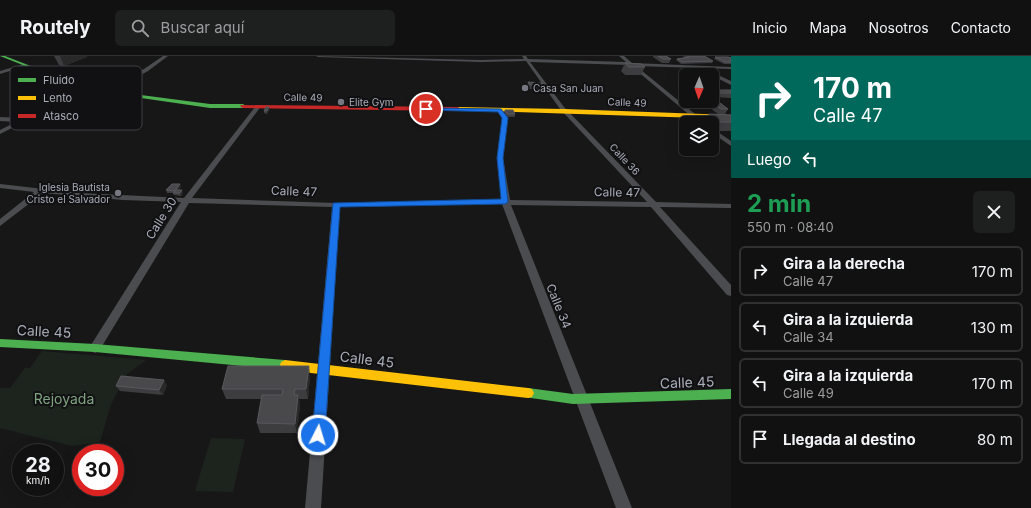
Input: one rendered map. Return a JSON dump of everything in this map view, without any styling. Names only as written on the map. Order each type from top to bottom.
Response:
[{"type":"street","name":"Calle 49","points":[[1,56],[24,65]]},
{"type":"street","points":[[142,72],[166,56]]},
{"type":"street","points":[[318,56],[481,61],[525,58],[701,68]]},
{"type":"street","points":[[621,56],[692,115]]},
{"type":"street","name":"Calle 36","points":[[525,58],[565,111],[654,205],[731,292]]},
{"type":"street","points":[[719,68],[731,68]]},
{"type":"street","points":[[0,73],[10,70]]},
{"type":"street","points":[[719,77],[731,83]]},
{"type":"street","name":"Calle 49","points":[[142,98],[210,106],[257,108],[565,111],[731,117]]},
{"type":"street","name":"Calle 30","points":[[94,348],[187,199],[257,108]]},
{"type":"street","name":"Calle 34","points":[[499,110],[505,118],[500,158],[505,202],[624,508]]},
{"type":"street","points":[[0,119],[10,119]]},
{"type":"street","points":[[0,132],[10,127]]},
{"type":"street","points":[[719,135],[731,144]]},
{"type":"street","name":"Calle 47","points":[[0,186],[123,198],[336,205],[505,202],[731,206]]},
{"type":"street","points":[[0,223],[41,191]]},
{"type":"street","points":[[312,508],[324,368],[330,260],[336,205]]},
{"type":"street","name":"Calle 45","points":[[0,343],[94,348],[324,368],[582,399],[731,394]]},
{"type":"green space","name":"Rejoyada","points":[[42,351],[146,360],[127,374],[111,404],[100,442],[72,444],[72,446],[0,428],[0,388],[10,388],[25,368],[30,368]]},
{"type":"green space","points":[[211,438],[245,439],[233,492],[195,491]]},
{"type":"building","points":[[658,56],[666,56],[671,59],[663,59]]},
{"type":"building","points":[[687,56],[704,56],[713,61],[682,62],[677,59],[689,57]]},
{"type":"building","points":[[715,57],[728,57],[731,58],[731,62],[725,62]]},
{"type":"building","points":[[625,63],[641,64],[645,67],[629,67]]},
{"type":"building","points":[[528,82],[542,83],[544,85],[530,85]]},
{"type":"building","points":[[719,90],[731,90],[731,93],[719,93]]},
{"type":"building","points":[[719,102],[728,109],[719,108]]},
{"type":"building","points":[[266,107],[269,107],[267,111],[264,111]]},
{"type":"building","points":[[505,110],[513,110],[515,114],[507,114]]},
{"type":"building","points":[[709,114],[731,115],[731,122],[719,122],[719,116],[712,116]]},
{"type":"building","points":[[172,184],[180,184],[175,191],[166,190]]},
{"type":"building","points":[[176,190],[182,190],[180,193],[173,193]]},
{"type":"building","points":[[228,366],[309,366],[306,389],[295,389],[294,395],[298,395],[295,424],[257,423],[262,395],[282,395],[283,389],[222,389]]},
{"type":"building","points":[[121,376],[164,380],[159,390],[116,386]]},
{"type":"traffic: fast","points":[[1,56],[27,66]]},
{"type":"traffic: fast","points":[[142,97],[210,106],[243,106]]},
{"type":"traffic: fast","points":[[0,343],[95,348],[285,365]]},
{"type":"traffic: fast","points":[[528,393],[573,399],[731,394]]},
{"type":"traffic: slow","points":[[458,109],[731,117]]},
{"type":"traffic: slow","points":[[285,365],[528,393]]},
{"type":"traffic: jam","points":[[243,106],[458,109]]},
{"type":"place","name":"Casa San Juan","points":[[525,88]]},
{"type":"place","name":"Elite Gym","points":[[341,102]]},
{"type":"place","name":"Iglesia Bautista Cristo el Salvador","points":[[118,193]]},
{"type":"route","points":[[318,435],[330,260],[336,205],[505,202],[500,158],[505,118],[499,110],[426,109]]}]
